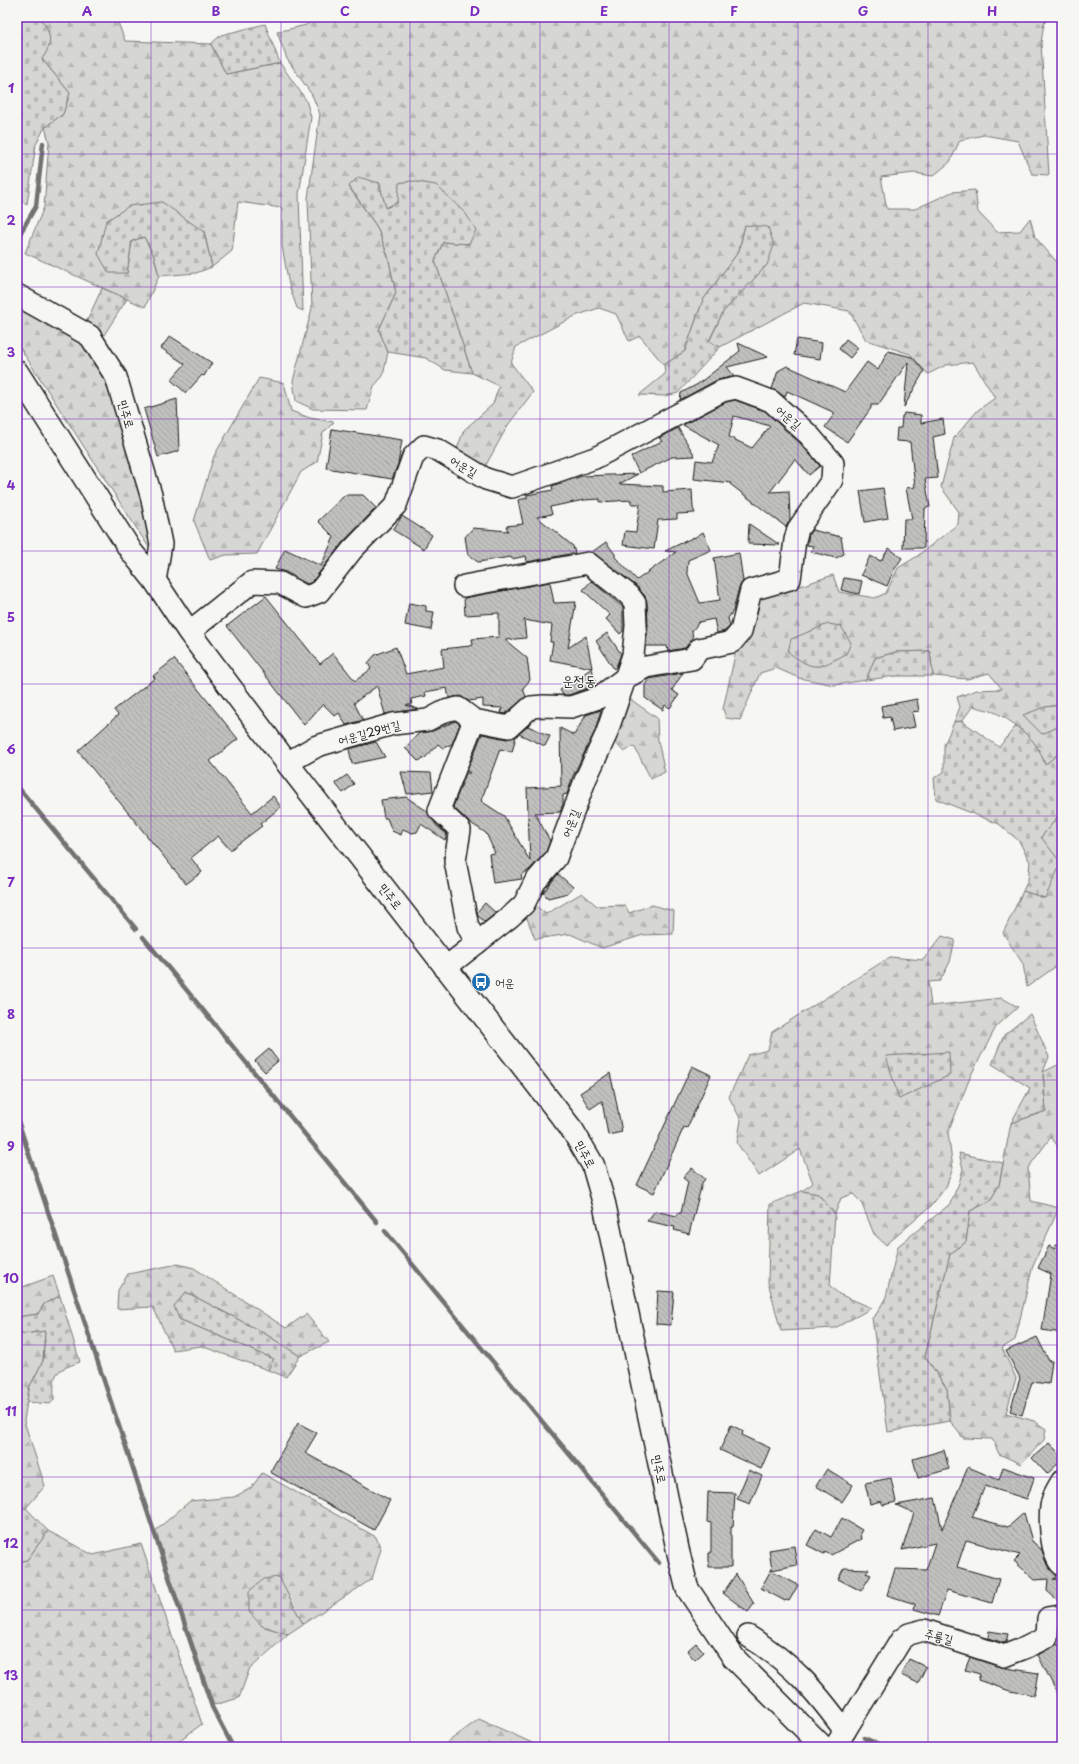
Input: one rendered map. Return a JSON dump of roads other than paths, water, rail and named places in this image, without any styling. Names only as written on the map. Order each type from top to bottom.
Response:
[{"type":"main road","name":"민주로","points":[[17,372],[131,550],[189,632],[445,968],[573,1131],[593,1165],[604,1203],[687,1588],[734,1658],[823,1747]]},
{"type":"street","name":"민주로","points":[[17,295],[90,336],[116,376],[151,495],[161,544],[154,581]]},
{"type":"street","name":"어운길","points":[[189,632],[252,582],[280,583],[306,597],[319,592],[352,550],[396,505],[413,457],[424,446],[438,450],[486,479],[512,487],[595,458],[722,392],[736,388],[771,401],[809,435],[833,463],[832,480],[798,529],[795,540],[790,579],[750,590],[741,631],[732,642],[699,649],[692,659],[646,667],[625,678]]},
{"type":"street","name":"어운길","points":[[445,968],[510,917],[524,904],[535,882],[556,858],[586,778],[606,736],[633,655],[636,626],[635,603],[630,595],[588,563],[464,586]]},
{"type":"street","name":"어운길29번길","points":[[287,762],[317,746],[393,724],[428,720],[445,711],[458,708],[474,720],[509,727],[531,707],[571,707],[598,698],[625,678]]},
{"type":"street","points":[[474,720],[439,810],[460,830],[455,861],[468,927],[477,943]]},
{"type":"street","points":[[1062,1481],[1053,1498],[1050,1535],[1057,1561],[1062,1565]]},
{"type":"street","name":"주룡길","points":[[840,1739],[901,1640],[908,1634],[924,1630],[1004,1656],[1047,1637],[1048,1618],[1062,1616]]},
{"type":"street","name":"주룡길","points":[[748,1636],[768,1648],[795,1670],[820,1698],[840,1739]]},
{"type":"waterway","points":[[17,239],[36,206],[43,143]]},
{"type":"waterway","points":[[17,786],[136,929]]},
{"type":"waterway","points":[[143,937],[377,1222]]},
{"type":"waterway","points":[[17,1118],[212,1707],[233,1747]]},
{"type":"waterway","points":[[385,1231],[659,1563]]},
{"type":"waterway","points":[[864,1738],[886,1747]]},
{"type":"place","name":"어운","points":[[481,982]]},
{"type":"district","name":"운정동","points":[[579,680]]}]
